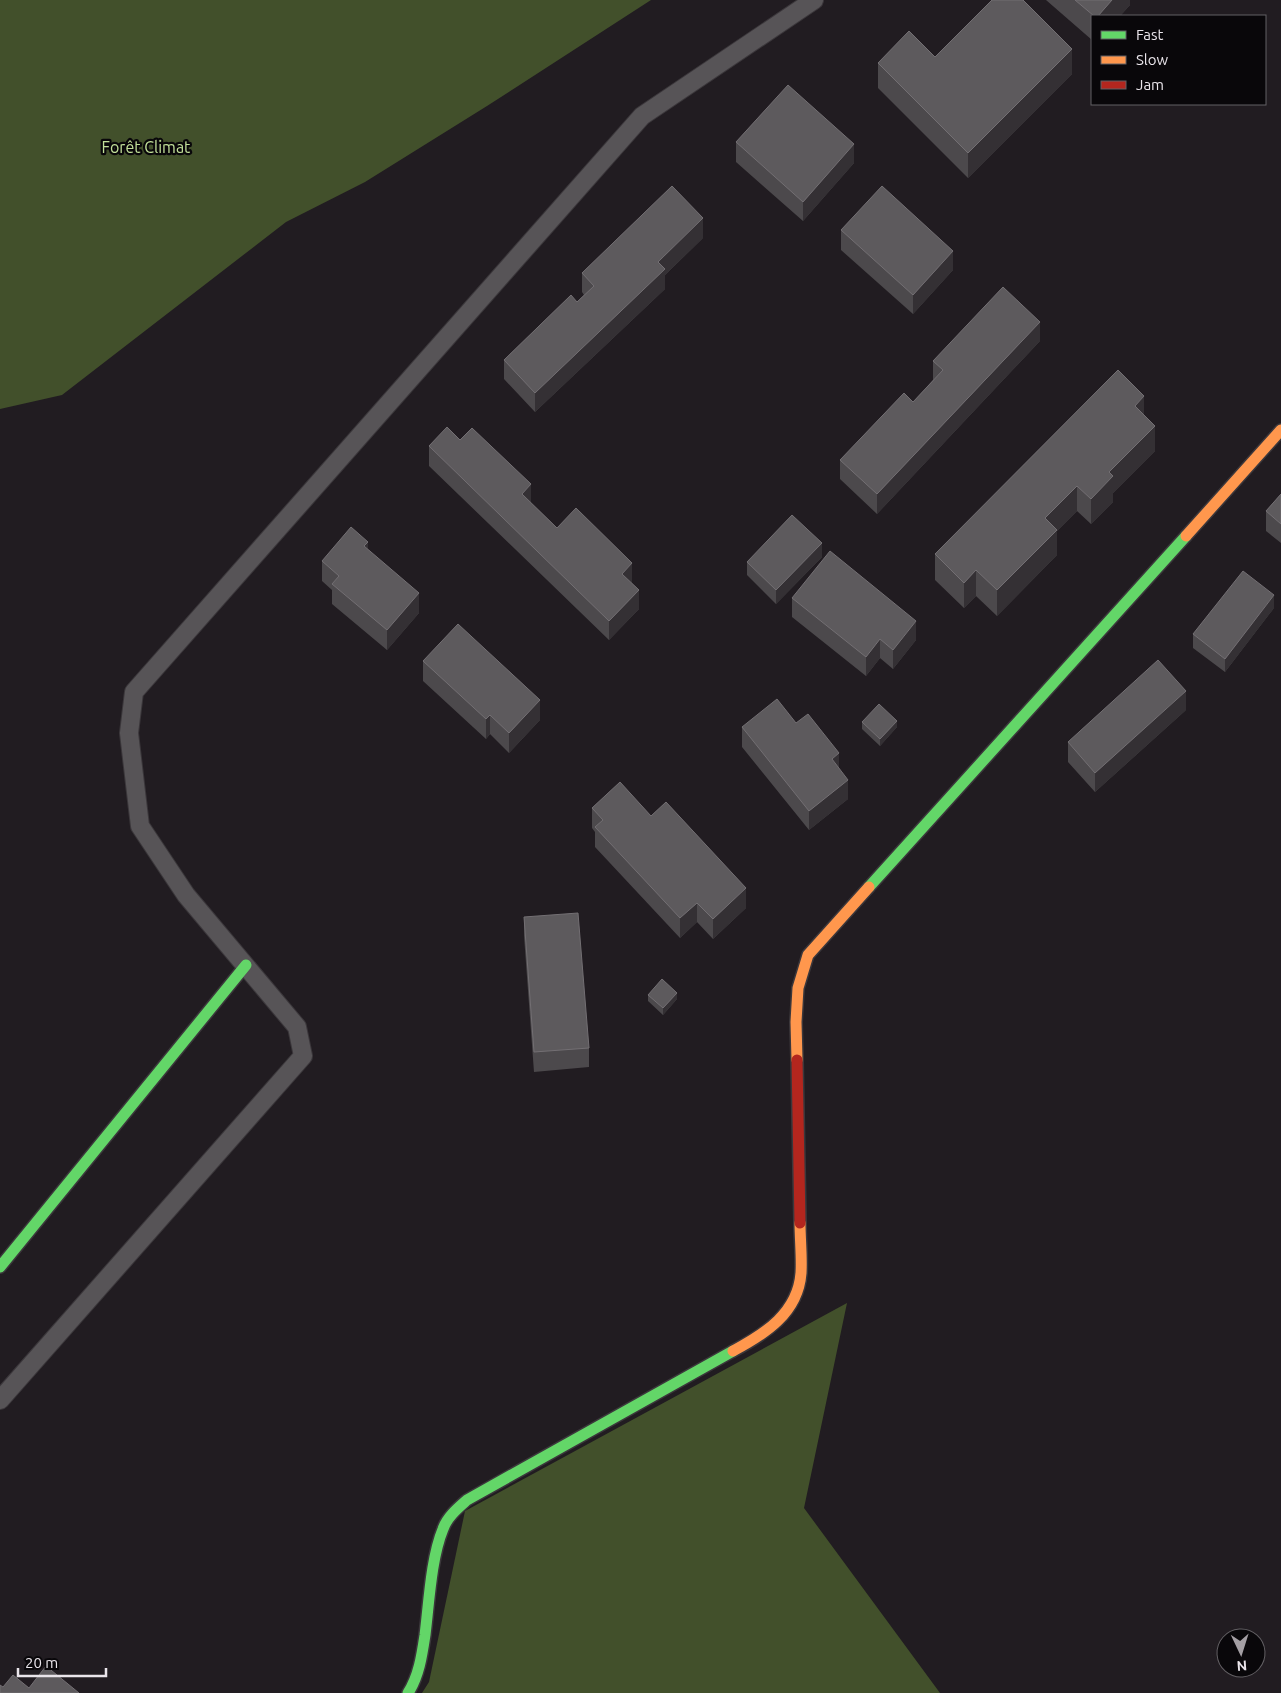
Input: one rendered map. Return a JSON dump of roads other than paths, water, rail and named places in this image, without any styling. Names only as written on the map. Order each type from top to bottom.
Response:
[{"type":"street","points":[[408,1693],[414,1684],[422,1657],[440,1536],[453,1513],[467,1500],[760,1337],[781,1320],[791,1308],[799,1290],[801,1274],[796,1022],[798,988],[808,955],[1281,430]]},
{"type":"street","points":[[0,1267],[246,965]]},
{"type":"lane","points":[[0,1400],[303,1056],[297,1027],[186,895],[140,826],[129,733],[134,692],[642,116],[814,0]]},
{"type":"park label","name":"Forêt Climat","points":[[146,147]]}]
